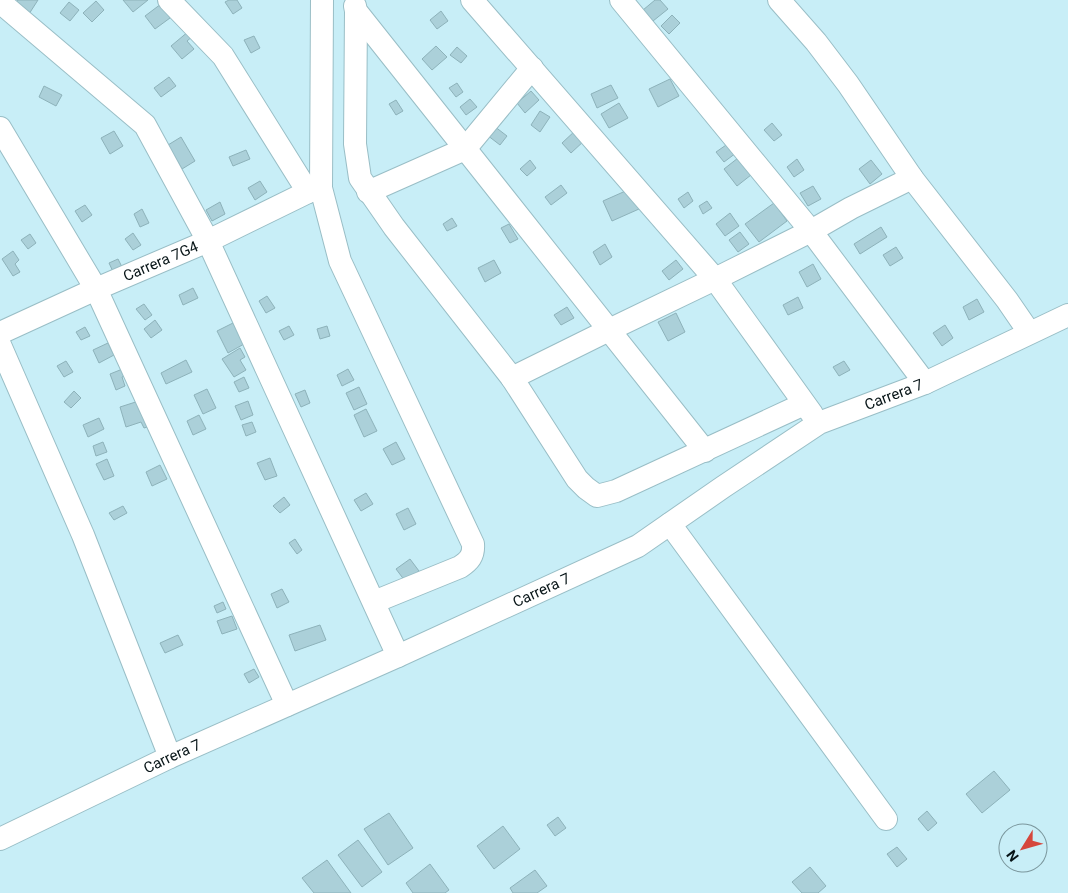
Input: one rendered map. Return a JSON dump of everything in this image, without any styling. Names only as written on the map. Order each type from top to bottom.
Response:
[{"type":"street","points":[[169,0],[223,56],[315,190],[350,285],[473,544],[474,552],[469,561],[460,567],[374,602]]},
{"type":"street","points":[[472,0],[715,279],[820,424]]},
{"type":"street","points":[[621,0],[811,231],[925,383]]},
{"type":"street","points":[[779,0],[816,42],[848,84],[912,178],[1007,300],[1029,332]]},
{"type":"street","points":[[315,190],[321,1]]},
{"type":"street","points":[[0,2],[145,125],[208,241],[398,656]]},
{"type":"street","points":[[355,6],[705,451]]},
{"type":"street","points":[[355,6],[355,144],[360,178],[368,192],[512,378],[577,479],[586,488],[597,496],[616,492],[804,404]]},
{"type":"street","points":[[368,192],[466,149],[532,68]]},
{"type":"street","points":[[0,128],[96,289],[287,705]]},
{"type":"street","points":[[512,378],[811,231],[851,208],[912,178]]},
{"type":"street","name":"Carrera 7G4","points":[[0,333],[208,241],[315,190]]},
{"type":"street","name":"Carrera 7","points":[[0,839],[170,756],[398,656],[638,546],[723,487],[820,424],[925,383],[1068,315]]},
{"type":"street","points":[[0,345],[83,535],[170,756]]},
{"type":"street","points":[[670,524],[886,819]]},
{"type":"building","points":[[18,0],[38,0],[29,14],[14,5]]},
{"type":"building","points":[[123,0],[148,0],[133,12]]},
{"type":"building","points":[[237,0],[242,8],[233,14],[225,2]]},
{"type":"building","points":[[655,0],[660,0],[668,9],[653,21],[643,10]]},
{"type":"building","points":[[96,1],[104,10],[92,22],[83,13]]},
{"type":"building","points":[[69,2],[79,10],[70,21],[60,13]]},
{"type":"building","points":[[161,4],[170,18],[155,29],[145,16]]},
{"type":"building","points":[[441,11],[448,21],[437,29],[430,20]]},
{"type":"building","points":[[672,15],[680,23],[669,34],[661,26]]},
{"type":"building","points":[[189,31],[193,36],[187,41],[194,49],[182,59],[171,46]]},
{"type":"building","points":[[254,36],[260,48],[251,53],[244,40]]},
{"type":"building","points":[[436,46],[447,57],[432,70],[422,59]]},
{"type":"building","points":[[457,47],[467,56],[461,63],[450,55]]},
{"type":"building","points":[[169,77],[176,86],[161,97],[154,88]]},
{"type":"building","points":[[670,79],[679,96],[658,107],[649,89]]},
{"type":"building","points":[[457,83],[463,92],[456,97],[449,88]]},
{"type":"building","points":[[611,85],[618,98],[597,108],[591,94]]},
{"type":"building","points":[[44,86],[62,95],[56,106],[39,97]]},
{"type":"building","points":[[531,91],[539,100],[525,113],[517,103]]},
{"type":"building","points":[[470,99],[477,107],[466,115],[460,107]]},
{"type":"building","points":[[396,100],[403,111],[396,115],[389,104]]},
{"type":"building","points":[[619,103],[628,118],[609,128],[601,114]]},
{"type":"building","points":[[540,111],[550,117],[540,132],[531,125]]},
{"type":"building","points":[[772,123],[782,135],[774,141],[764,130]]},
{"type":"building","points":[[494,126],[507,136],[500,145],[487,135]]},
{"type":"building","points":[[576,130],[585,140],[571,153],[562,143]]},
{"type":"building","points":[[114,131],[123,146],[110,154],[101,138]]},
{"type":"building","points":[[181,137],[195,161],[182,169],[168,145]]},
{"type":"building","points":[[729,143],[736,153],[724,162],[716,152]]},
{"type":"building","points":[[246,150],[250,159],[233,166],[229,157]]},
{"type":"building","points":[[738,158],[751,175],[737,186],[724,169]]},
{"type":"building","points":[[797,159],[804,170],[794,177],[787,167]]},
{"type":"building","points":[[530,160],[536,168],[527,176],[520,169]]},
{"type":"building","points":[[871,160],[882,174],[870,184],[859,169]]},
{"type":"building","points":[[260,181],[267,192],[255,200],[248,188]]},
{"type":"building","points":[[561,185],[567,193],[551,205],[545,197]]},
{"type":"building","points":[[813,186],[821,199],[808,206],[800,193]]},
{"type":"building","points":[[630,189],[639,209],[612,221],[603,201]]},
{"type":"building","points":[[688,192],[693,201],[684,208],[678,199]]},
{"type":"building","points":[[707,201],[712,208],[703,214],[699,206]]},
{"type":"building","points":[[220,202],[225,214],[212,221],[206,210]]},
{"type":"building","points":[[774,203],[787,221],[759,242],[745,224]]},
{"type":"building","points":[[85,205],[92,215],[82,222],[75,211]]},
{"type":"building","points":[[142,209],[149,223],[140,227],[134,214]]},
{"type":"building","points":[[730,213],[739,226],[725,236],[716,224]]},
{"type":"building","points":[[452,218],[457,226],[447,231],[443,224]]},
{"type":"building","points":[[509,224],[518,239],[510,243],[501,228]]},
{"type":"building","points":[[881,227],[887,237],[860,254],[854,244]]},
{"type":"building","points":[[740,232],[749,244],[738,252],[729,240]]},
{"type":"building","points":[[133,233],[141,245],[133,250],[125,239]]},
{"type":"building","points":[[30,234],[36,243],[28,249],[21,240]]},
{"type":"building","points":[[605,244],[612,257],[600,265],[593,252]]},
{"type":"building","points":[[896,247],[903,258],[890,266],[883,255]]},
{"type":"building","points":[[13,251],[19,260],[15,264],[20,272],[13,276],[2,259]]},
{"type":"building","points":[[118,259],[124,271],[115,276],[109,263]]},
{"type":"building","points":[[494,260],[501,273],[485,282],[478,268]]},
{"type":"building","points":[[676,260],[683,269],[669,280],[662,271]]},
{"type":"building","points":[[813,264],[821,279],[807,287],[799,272]]},
{"type":"building","points":[[193,288],[198,298],[183,305],[179,295]]},
{"type":"building","points":[[267,296],[275,308],[266,313],[259,301]]},
{"type":"building","points":[[798,297],[803,308],[788,315],[783,305]]},
{"type":"building","points":[[977,299],[984,312],[969,320],[963,307]]},
{"type":"building","points":[[144,304],[152,315],[145,320],[136,309]]},
{"type":"building","points":[[567,307],[574,318],[561,325],[554,315]]},
{"type":"building","points":[[676,313],[685,332],[668,341],[658,322]]},
{"type":"building","points":[[155,320],[162,330],[151,338],[144,329]]},
{"type":"building","points":[[233,323],[244,344],[228,353],[217,331]]},
{"type":"building","points":[[945,325],[953,338],[942,346],[933,333]]},
{"type":"building","points":[[289,326],[294,335],[284,340],[279,331]]},
{"type":"building","points":[[327,326],[330,336],[320,339],[317,329]]},
{"type":"building","points":[[85,327],[90,336],[81,340],[76,332]]},
{"type":"building","points":[[108,343],[114,355],[99,363],[93,350]]},
{"type":"building","points":[[240,348],[245,357],[240,360],[246,370],[234,377],[222,359]]},
{"type":"building","points":[[186,360],[192,372],[166,384],[161,373]]},
{"type":"building","points":[[66,361],[73,372],[64,377],[57,366]]},
{"type":"building","points":[[844,361],[850,370],[839,376],[833,367]]},
{"type":"building","points":[[125,368],[127,375],[122,377],[125,386],[116,390],[110,374]]},
{"type":"building","points":[[348,369],[354,380],[342,386],[337,375]]},
{"type":"building","points":[[244,377],[249,388],[239,392],[234,382]]},
{"type":"building","points":[[359,387],[367,404],[354,410],[346,393]]},
{"type":"building","points":[[207,389],[216,408],[203,414],[194,395]]},
{"type":"building","points":[[305,390],[310,403],[301,407],[295,394]]},
{"type":"building","points":[[74,391],[81,398],[71,408],[64,402]]},
{"type":"building","points":[[145,399],[154,425],[144,428],[141,422],[126,427],[120,407]]},
{"type":"building","points":[[248,401],[253,415],[241,420],[235,406]]},
{"type":"building","points":[[366,409],[377,431],[364,437],[354,415]]},
{"type":"building","points":[[199,415],[206,429],[193,435],[187,421]]},
{"type":"building","points":[[99,418],[104,429],[88,437],[83,425]]},
{"type":"building","points":[[252,422],[256,432],[246,436],[242,425]]},
{"type":"building","points":[[103,442],[107,452],[96,456],[93,446]]},
{"type":"building","points":[[396,442],[405,459],[392,465],[383,449]]},
{"type":"building","points":[[270,458],[277,476],[265,480],[257,463]]},
{"type":"building","points":[[107,459],[114,476],[104,480],[96,464]]},
{"type":"building","points":[[160,465],[167,479],[152,486],[146,472]]},
{"type":"building","points":[[366,493],[373,504],[361,511],[354,500]]},
{"type":"building","points":[[284,497],[290,505],[280,513],[273,506]]},
{"type":"building","points":[[123,506],[127,513],[114,520],[109,513]]},
{"type":"building","points":[[408,508],[416,524],[404,530],[396,514]]},
{"type":"building","points":[[295,539],[302,550],[297,554],[289,543]]},
{"type":"building","points":[[410,559],[419,571],[405,581],[396,569]]},
{"type":"building","points":[[282,589],[289,602],[277,608],[271,594]]},
{"type":"building","points":[[223,602],[226,609],[217,613],[214,606]]},
{"type":"building","points":[[232,616],[237,629],[222,634],[217,621]]},
{"type":"building","points":[[320,625],[326,640],[295,651],[289,635]]},
{"type":"building","points":[[178,635],[183,645],[165,653],[160,643]]},
{"type":"building","points":[[254,669],[259,677],[249,683],[244,674]]},
{"type":"building","points":[[994,771],[1010,790],[982,813],[966,794]]},
{"type":"building","points":[[927,811],[937,823],[928,831],[918,819]]},
{"type":"building","points":[[389,813],[413,848],[388,865],[364,829]]},
{"type":"building","points":[[558,817],[566,828],[555,836],[547,825]]},
{"type":"building","points":[[503,826],[520,849],[494,869],[477,846]]},
{"type":"building","points":[[358,840],[382,872],[362,887],[338,855]]},
{"type":"building","points":[[897,847],[907,859],[897,867],[887,854]]},
{"type":"building","points":[[327,860],[351,893],[314,893],[302,878]]},
{"type":"building","points":[[430,864],[449,890],[445,893],[413,893],[406,883]]},
{"type":"building","points":[[810,867],[826,886],[818,893],[802,893],[792,882]]},
{"type":"building","points":[[535,870],[547,886],[537,893],[513,893],[510,888]]}]
